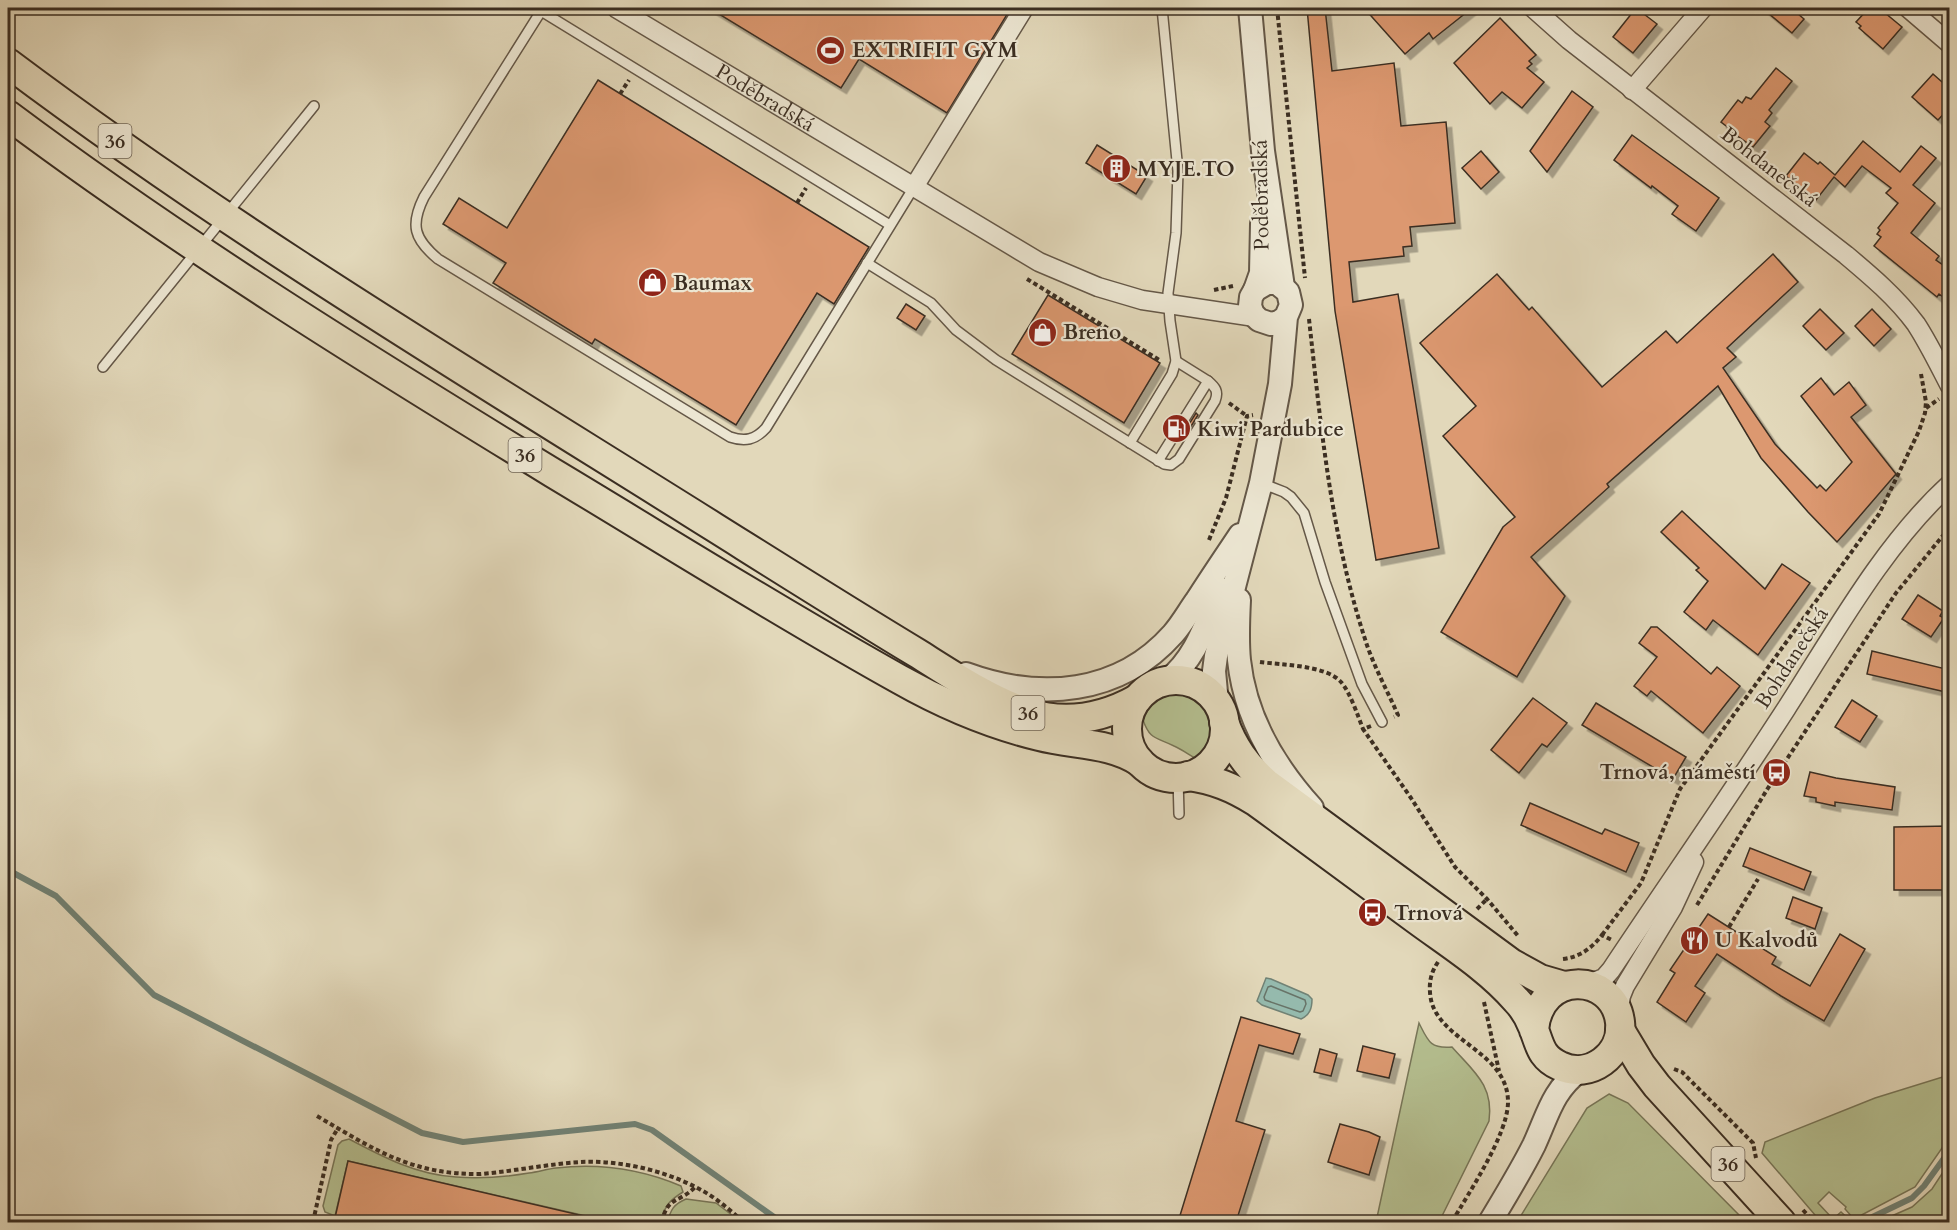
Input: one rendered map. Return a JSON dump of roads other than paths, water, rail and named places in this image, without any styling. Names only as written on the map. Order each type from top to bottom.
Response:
[{"type":"main road","name":"36","points":[[8,63],[76,114],[225,217],[637,479],[928,660],[993,697],[1028,712],[1060,719],[1089,718],[1120,708],[1137,699],[1156,684],[1168,681],[1191,682],[1210,694],[1221,712],[1236,749],[1254,773],[1511,963],[1540,979],[1568,977],[1606,995],[1641,1065],[1675,1105],[1790,1215]]},
{"type":"main road","name":"36","points":[[8,115],[126,200],[299,315],[742,587],[905,683],[951,706],[1000,725],[1072,743],[1111,748],[1121,751],[1157,774],[1218,782],[1234,788],[1264,807],[1495,978],[1518,1001],[1534,1030],[1541,1051],[1558,1066],[1569,1070],[1588,1068],[1633,1077],[1675,1105]]},
{"type":"main road","points":[[1137,699],[1131,708],[1127,731],[1133,753],[1140,762]]},
{"type":"main road","points":[[1183,777],[1199,772],[1216,756],[1224,734],[1221,712]]},
{"type":"main road","points":[[1534,1030],[1539,1008],[1545,998],[1568,977]]},
{"type":"main road","points":[[1588,1068],[1606,1059],[1614,1051],[1618,1041],[1619,1022]]},
{"type":"street","name":"Poděbradská","points":[[616,8],[1015,249],[1059,272],[1123,295],[1259,320]]},
{"type":"street","points":[[914,187],[1024,8]]},
{"type":"street","name":"Poděbradská","points":[[1250,8],[1264,162],[1284,287]]},
{"type":"street","name":"Bohdanečská","points":[[1533,8],[1569,40],[1875,280],[1915,323],[1950,386]]},
{"type":"street","points":[[1632,90],[1703,8]]},
{"type":"street","points":[[1908,8],[1950,44]]},
{"type":"street","name":"Poděbradská","points":[[1168,304],[1192,306],[1220,303],[1260,279],[1262,257],[1261,150],[1258,100]]},
{"type":"street","points":[[1221,712],[1214,671],[1216,656],[1262,483],[1280,384],[1286,317],[1291,300],[1284,287],[1276,283],[1267,283],[1248,287],[1250,306],[1267,335],[1274,412]]},
{"type":"street","points":[[1259,320],[1275,323],[1286,317]]},
{"type":"street","name":"Bohdanečská","points":[[1568,977],[1604,978],[1611,970],[1724,805],[1879,567],[1922,511],[1950,484]]},
{"type":"street","points":[[928,660],[977,678],[1020,688],[1077,688],[1114,678],[1148,657],[1175,632],[1251,519]]},
{"type":"street","points":[[1168,681],[1185,664],[1196,646],[1251,519]]},
{"type":"street","points":[[1251,519],[1242,564],[1238,629],[1240,668],[1250,712],[1270,752],[1303,798],[1350,844]]},
{"type":"street","name":"Bohdanečská","points":[[1619,1022],[1621,996],[1625,986],[1673,907],[1724,805]]},
{"type":"street","points":[[1548,1109],[1551,1081],[1549,1059]]},
{"type":"street","points":[[1490,1222],[1530,1151],[1548,1109],[1564,1085],[1588,1068]]},
{"type":"lane","points":[[1130,443],[1175,365],[1168,304],[1178,209],[1178,171],[1162,8]]},
{"type":"lane","points":[[890,225],[542,9],[419,207],[416,219],[416,231],[420,243],[438,259],[730,437],[747,441],[766,428],[914,187]]},
{"type":"lane","points":[[104,367],[314,106]]},
{"type":"lane","points":[[867,263],[931,303],[956,330],[996,360],[1158,460],[1171,465],[1179,459],[1217,395],[1217,390],[1208,381],[1175,365]]},
{"type":"lane","points":[[1158,460],[1208,381]]},
{"type":"lane","points":[[1262,483],[1292,497],[1304,513],[1325,582],[1362,684],[1382,722]]},
{"type":"lane","points":[[1179,814],[1183,777]]},
{"type":"water","points":[[1266,978],[1308,995],[1312,999],[1308,1013],[1301,1019],[1262,1005],[1257,1001]]},
{"type":"waterway","points":[[8,870],[56,896],[154,995],[422,1133],[463,1142],[635,1124],[652,1130],[781,1222]]},
{"type":"waterway","points":[[1862,1222],[1912,1198],[1924,1186],[1950,1150]]},
{"type":"place","name":"EXTRIFIT GYM","points":[[831,50]]},
{"type":"place","name":"MYJE.TO","points":[[1116,169]]},
{"type":"place","name":"Baumax","points":[[652,283]]},
{"type":"place","name":"Breno","points":[[1042,332]]},
{"type":"place","name":"Kiwi Pardubice","points":[[1176,429]]},
{"type":"place","name":"Trnová, náměstí","points":[[1777,772]]},
{"type":"place","name":"Trnová","points":[[1373,913]]},
{"type":"place","name":"U Kalvodů","points":[[1694,940]]}]
